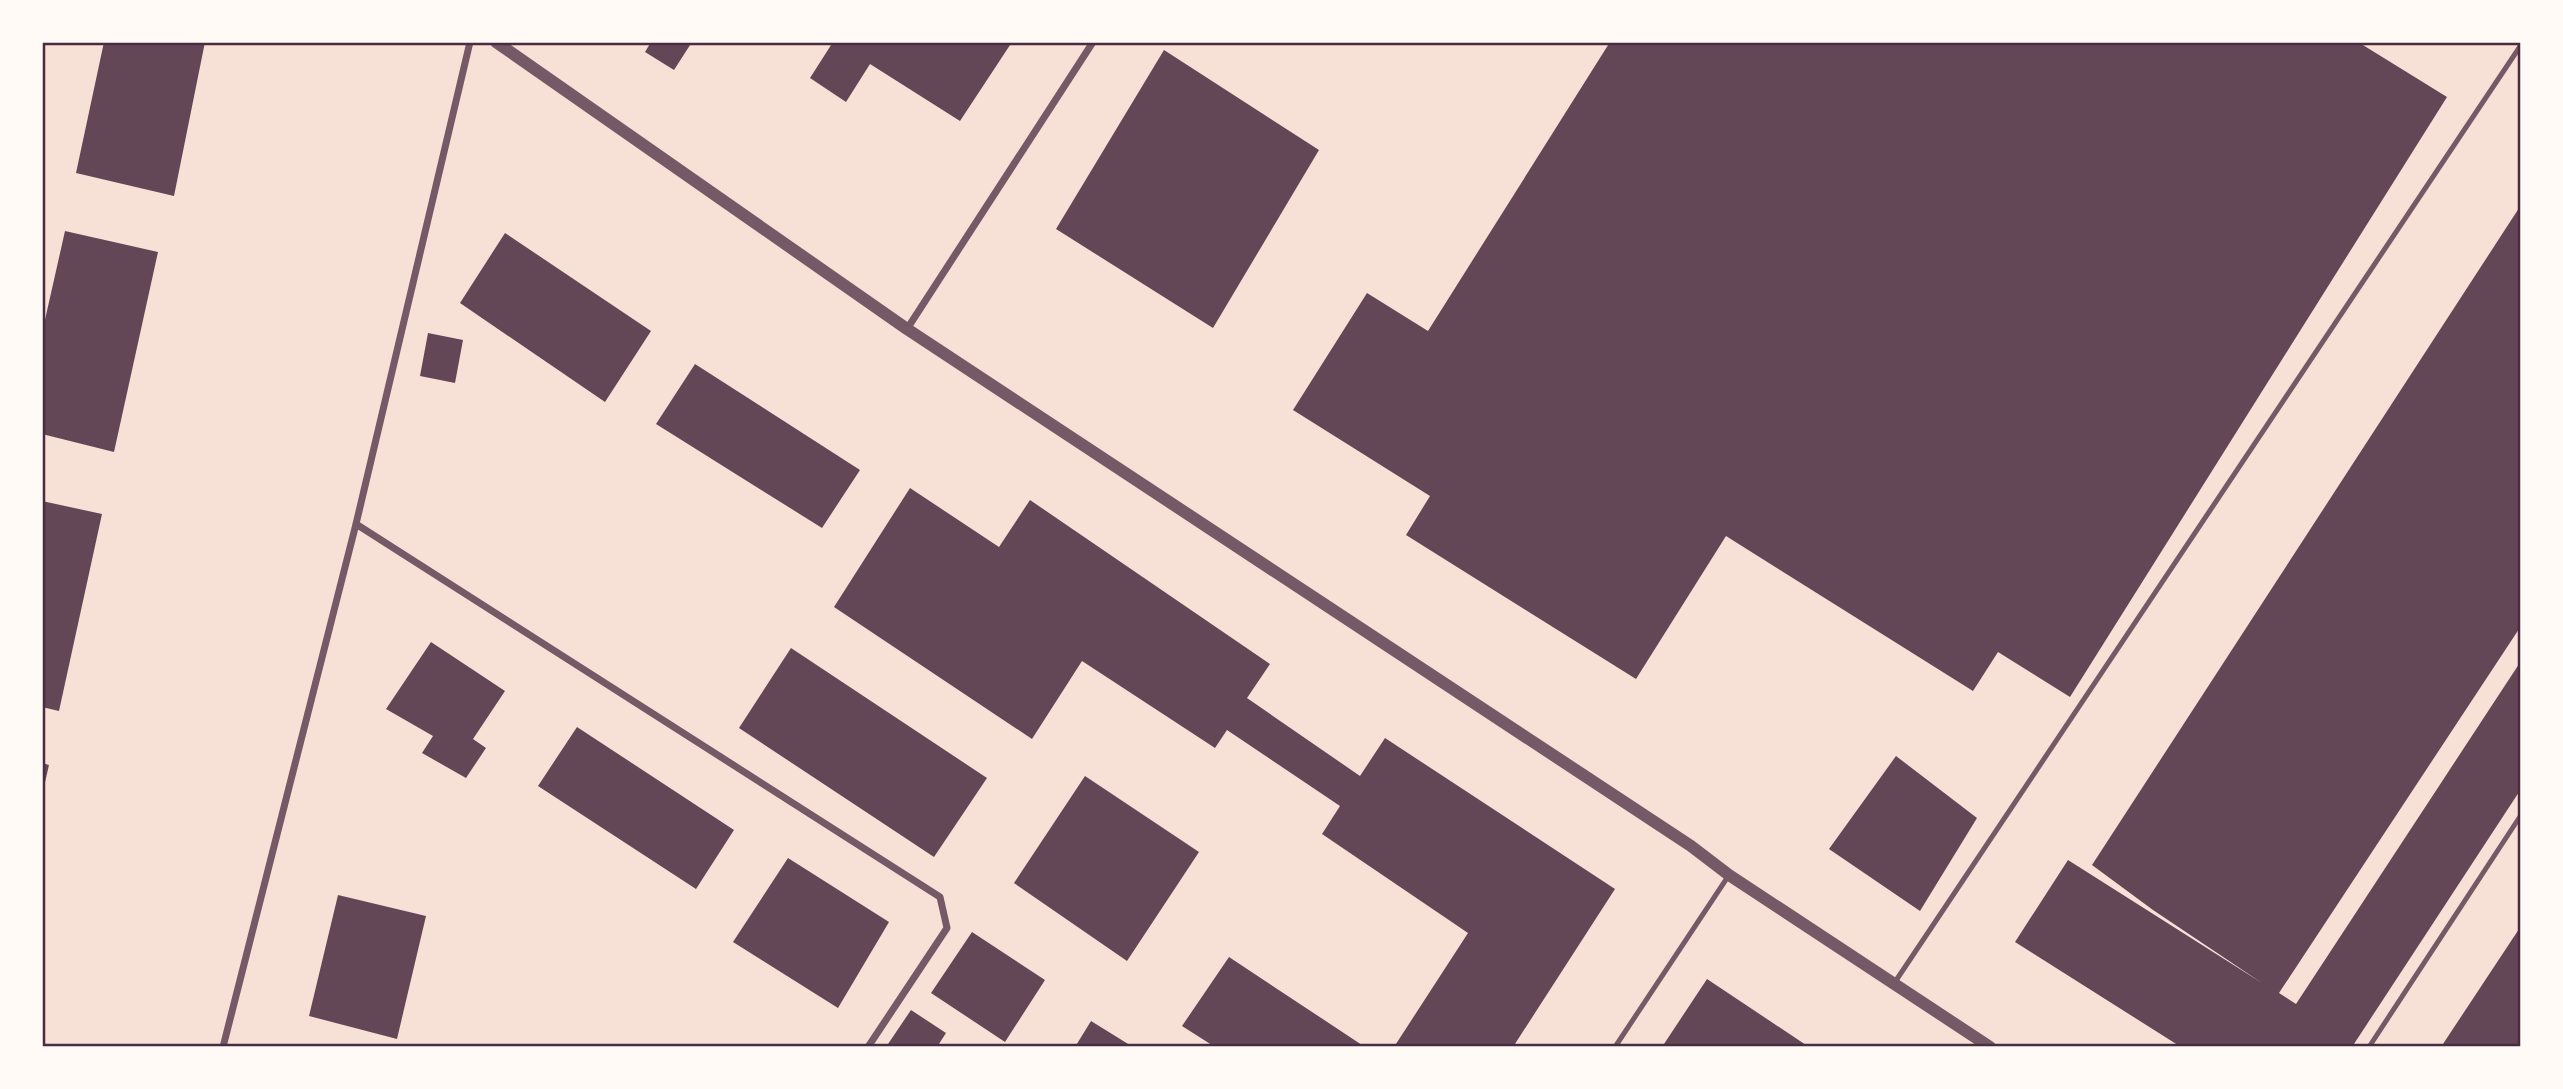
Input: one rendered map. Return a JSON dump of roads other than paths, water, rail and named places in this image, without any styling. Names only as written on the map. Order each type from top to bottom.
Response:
[{"type":"street","points":[[223,1047],[356,524],[470,42]]},
{"type":"street","points":[[496,42],[907,329],[1990,1047]]},
{"type":"street","points":[[907,329],[1093,42]]},
{"type":"street","points":[[356,524],[940,897],[947,928],[868,1047]]},
{"type":"lane","points":[[1893,985],[2521,45]]},
{"type":"lane","points":[[2370,1047],[2521,815]]},
{"type":"lane","points":[[1615,1047],[1729,875]]}]
